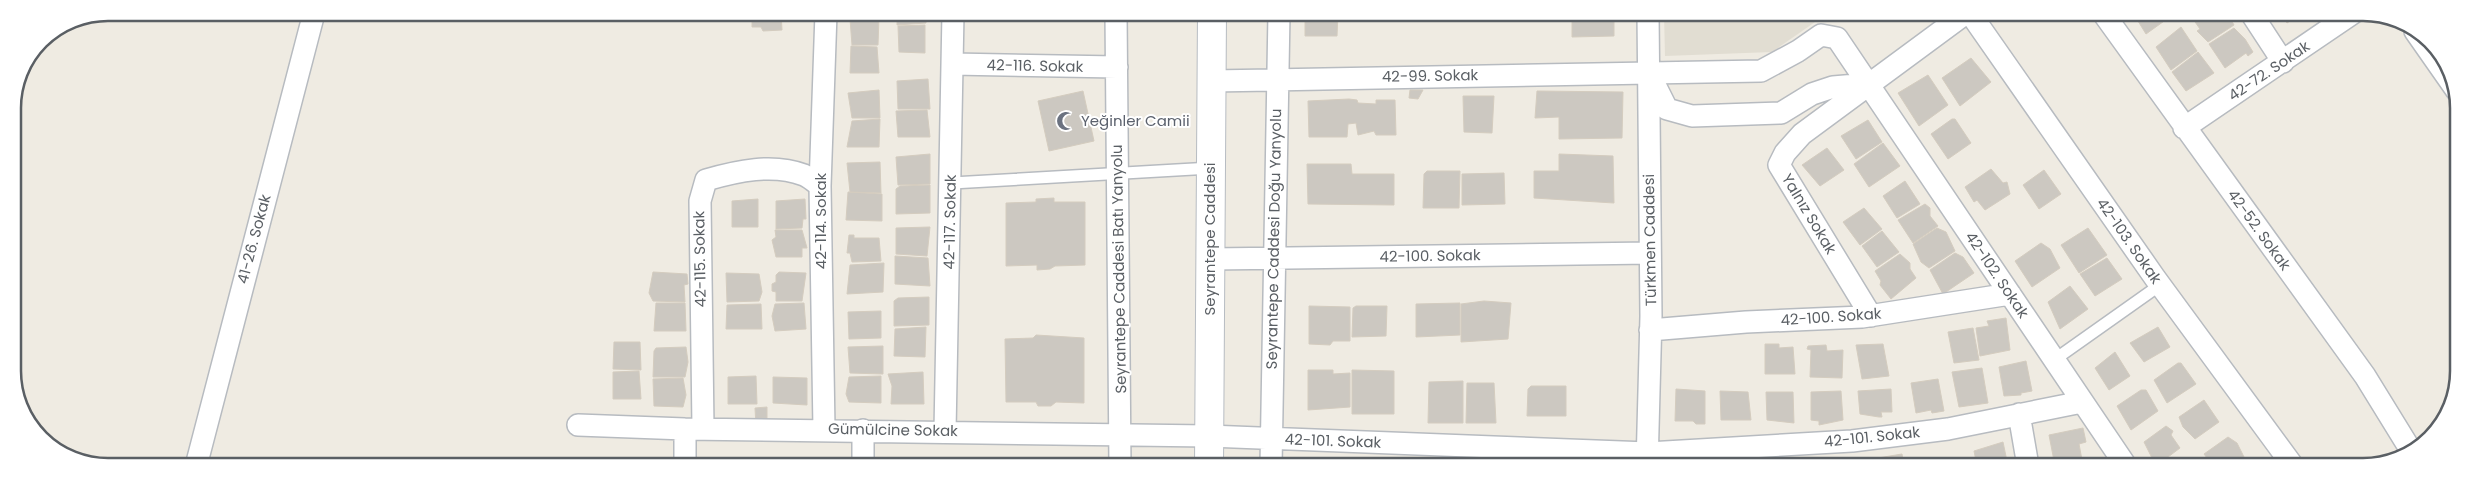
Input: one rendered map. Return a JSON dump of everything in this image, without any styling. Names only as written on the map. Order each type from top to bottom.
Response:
[{"type":"street","name":"41-26. Sokak","points":[[198,458],[312,21]]},
{"type":"street","name":"42-114. Sokak","points":[[824,429],[820,186],[826,21]]},
{"type":"street","name":"42-117. Sokak","points":[[945,431],[952,183],[953,21]]},
{"type":"street","name":"Seyrantepe Caddesi Batı Yanyolu","points":[[1116,21],[1120,458]]},
{"type":"street","name":"Seyrantepe Caddesi","points":[[1209,458],[1212,21]]},
{"type":"street","name":"Seyrantepe Caddesi Doğu Yanyolu","points":[[1271,458],[1273,258],[1279,21]]},
{"type":"street","name":"Türkmen Caddesi","points":[[1647,458],[1650,330],[1648,21]]},
{"type":"street","points":[[1648,72],[1667,109],[1692,116],[1781,113],[1812,94],[1833,87],[1868,84],[1955,21]]},
{"type":"street","name":"42-103. Sokak","points":[[1976,21],[2160,285],[2287,458]]},
{"type":"street","name":"42-52. Sokak","points":[[2109,21],[2184,128],[2365,376],[2407,445]]},
{"type":"street","points":[[2256,21],[2283,62]]},
{"type":"street","name":"42-72. Sokak","points":[[2184,128],[2342,21]]},
{"type":"street","name":"42-99. Sokak","points":[[1211,81],[1761,71],[1798,51],[1821,35],[1837,38],[1868,84]]},
{"type":"street","name":"42-116. Sokak","points":[[953,64],[1116,67]]},
{"type":"street","name":"42-102. Sokak","points":[[1868,84],[2120,458]]},
{"type":"street","name":"Yalnız Sokak","points":[[1868,84],[1802,134],[1785,153],[1779,165],[1871,316]]},
{"type":"street","name":"42-115. Sokak","points":[[687,458],[694,428],[700,201],[706,180],[752,170],[778,170],[804,175],[820,186]]},
{"type":"street","name":"42-100. Sokak","points":[[1210,259],[1650,253]]},
{"type":"street","name":"42-100. Sokak","points":[[1650,330],[1871,316],[2010,294]]},
{"type":"street","name":"42-101. Sokak","points":[[1669,458],[1852,441],[1948,429],[2082,402]]},
{"type":"street","points":[[2019,414],[2027,458]]},
{"type":"street","name":"Gümülcine Sokak","points":[[578,425],[1209,436]]},
{"type":"street","points":[[862,458],[863,430]]},
{"type":"street","name":"42-101. Sokak","points":[[1209,436],[1613,458]]},
{"type":"lane","points":[[952,183],[1211,168]]},
{"type":"lane","points":[[2054,360],[2160,285]]},
{"type":"shaded area","points":[[1664,21],[1817,21],[1772,52],[1665,56]]},
{"type":"building","points":[[752,21],[781,21],[782,30],[763,31],[761,27],[752,27]]},
{"type":"building","points":[[850,21],[879,21],[878,45],[852,45]]},
{"type":"building","points":[[897,21],[926,21],[926,23],[897,25]]},
{"type":"building","points":[[1305,21],[1338,21],[1337,36],[1305,36]]},
{"type":"building","points":[[1572,21],[1614,21],[1614,36],[1572,37]]},
{"type":"building","points":[[2138,21],[2164,21],[2146,34]]},
{"type":"building","points":[[2194,21],[2232,21],[2234,25],[2208,42],[2197,31],[2200,29]]},
{"type":"building","points":[[925,25],[925,53],[899,52],[898,26]]},
{"type":"building","points":[[2181,27],[2197,51],[2171,70],[2156,47]]},
{"type":"building","points":[[2234,28],[2245,39],[2253,52],[2248,56],[2246,53],[2225,68],[2209,44]]},
{"type":"building","points":[[851,46],[877,47],[879,73],[850,73]]},
{"type":"building","points":[[2198,52],[2214,73],[2186,91],[2172,72]]},
{"type":"building","points":[[1971,58],[1991,82],[1960,106],[1942,78]]},
{"type":"building","points":[[1928,75],[1948,105],[1919,126],[1898,93]]},
{"type":"building","points":[[928,79],[930,109],[898,109],[897,81]]},
{"type":"building","points":[[879,90],[880,118],[852,118],[848,93]]},
{"type":"building","points":[[1410,90],[1423,90],[1418,99],[1409,98]]},
{"type":"building","name":"Yeğinler Camii","points":[[1083,91],[1094,141],[1049,151],[1038,101]]},
{"type":"building","points":[[1537,91],[1623,92],[1622,138],[1559,139],[1559,117],[1535,118]]},
{"type":"building","points":[[1463,96],[1494,96],[1492,133],[1464,132]]},
{"type":"building","points":[[1357,100],[1358,103],[1376,104],[1376,100],[1395,100],[1396,135],[1376,135],[1374,131],[1358,135],[1356,123],[1348,124],[1347,137],[1309,137],[1308,101]]},
{"type":"building","points":[[927,110],[930,137],[898,137],[896,111]]},
{"type":"building","points":[[880,119],[879,147],[847,147],[852,121]]},
{"type":"building","points":[[1952,119],[1955,119],[1971,143],[1948,159],[1931,134]]},
{"type":"building","points":[[1868,120],[1882,142],[1856,159],[1841,136]]},
{"type":"building","points":[[1883,143],[1900,166],[1869,187],[1854,164]]},
{"type":"building","points":[[1827,148],[1844,170],[1820,186],[1802,165]]},
{"type":"building","points":[[930,154],[930,184],[898,185],[896,157]]},
{"type":"building","points":[[1559,154],[1613,156],[1614,203],[1534,198],[1534,171],[1559,171]]},
{"type":"building","points":[[880,162],[881,193],[850,192],[847,163]]},
{"type":"building","points":[[1307,164],[1351,164],[1352,174],[1394,174],[1394,205],[1308,204]]},
{"type":"building","points":[[1991,169],[2003,183],[2007,182],[2010,194],[1985,210],[1977,200],[1974,202],[1965,187]]},
{"type":"building","points":[[2044,170],[2061,194],[2039,209],[2023,185]]},
{"type":"building","points":[[1427,171],[1460,171],[1459,208],[1423,208],[1424,174]]},
{"type":"building","points":[[1504,173],[1505,204],[1462,205],[1462,174]]},
{"type":"building","points":[[1905,181],[1920,204],[1897,218],[1883,196]]},
{"type":"building","points":[[930,185],[930,213],[896,214],[896,189],[900,186]]},
{"type":"building","points":[[848,192],[882,194],[882,221],[846,220]]},
{"type":"building","points":[[1054,198],[1054,202],[1085,202],[1085,265],[1055,266],[1050,269],[1037,270],[1037,265],[1006,266],[1006,203],[1036,202],[1036,199]]},
{"type":"building","points":[[758,199],[758,227],[732,227],[732,201]]},
{"type":"building","points":[[805,199],[806,219],[803,219],[802,228],[776,229],[776,201]]},
{"type":"building","points":[[1925,204],[1930,208],[1930,216],[1938,226],[1913,243],[1898,220]]},
{"type":"building","points":[[1864,208],[1882,229],[1860,245],[1843,222]]},
{"type":"building","points":[[930,227],[927,256],[896,254],[896,228]]},
{"type":"building","points":[[1937,228],[1946,232],[1955,251],[1929,268],[1921,262],[1913,244]]},
{"type":"building","points":[[2088,228],[2107,255],[2079,273],[2061,245]]},
{"type":"building","points":[[775,230],[802,230],[807,248],[802,248],[802,257],[776,257],[772,240],[776,237]]},
{"type":"building","points":[[1882,231],[1899,252],[1877,267],[1862,246]]},
{"type":"building","points":[[849,235],[854,235],[854,238],[879,238],[881,261],[852,262],[850,253],[847,253]]},
{"type":"building","points":[[2041,243],[2050,249],[2060,268],[2032,287],[2015,261]]},
{"type":"building","points":[[1955,253],[1963,257],[1974,273],[1943,294],[1930,270]]},
{"type":"building","points":[[1900,254],[1910,263],[1910,269],[1916,278],[1891,299],[1880,285],[1881,281],[1875,271]]},
{"type":"building","points":[[895,256],[928,258],[930,286],[895,284]]},
{"type":"building","points":[[2107,258],[2122,279],[2095,296],[2080,274]]},
{"type":"building","points":[[884,263],[883,292],[847,294],[850,265]]},
{"type":"building","points":[[653,272],[687,274],[688,284],[684,285],[685,302],[653,301],[649,293]]},
{"type":"building","points":[[779,272],[806,273],[802,301],[776,301],[776,292],[772,291],[772,284],[776,282],[776,275]]},
{"type":"building","points":[[726,273],[759,274],[762,292],[759,301],[727,302]]},
{"type":"building","points":[[2070,286],[2088,309],[2060,329],[2048,302]]},
{"type":"building","points":[[929,297],[929,325],[894,326],[894,301],[898,298]]},
{"type":"building","points":[[1484,301],[1511,303],[1508,339],[1461,342],[1461,304]]},
{"type":"building","points":[[656,303],[685,303],[686,331],[654,331]]},
{"type":"building","points":[[804,303],[806,329],[775,331],[772,316],[775,304]]},
{"type":"building","points":[[1460,303],[1460,335],[1416,337],[1416,304]]},
{"type":"building","points":[[761,304],[762,329],[726,329],[727,305]]},
{"type":"building","points":[[1309,306],[1350,307],[1350,341],[1333,341],[1330,345],[1309,344]]},
{"type":"building","points":[[1356,306],[1387,306],[1386,336],[1352,337],[1353,308]]},
{"type":"building","points":[[881,311],[881,338],[849,339],[848,312]]},
{"type":"building","points":[[2006,318],[2010,350],[1980,356],[1976,328],[1989,326],[1987,321]]},
{"type":"building","points":[[926,327],[925,357],[894,356],[895,329]]},
{"type":"building","points":[[2158,327],[2170,347],[2144,362],[2130,343]]},
{"type":"building","points":[[1973,328],[1979,360],[1954,363],[1948,332]]},
{"type":"building","points":[[1036,335],[1084,338],[1084,403],[1056,402],[1051,406],[1038,406],[1036,402],[1006,402],[1005,339],[1033,338]]},
{"type":"building","points":[[614,342],[640,342],[641,370],[613,369]]},
{"type":"building","points":[[1765,344],[1779,344],[1779,348],[1793,347],[1795,374],[1765,374]]},
{"type":"building","points":[[1883,344],[1889,376],[1862,379],[1856,345]]},
{"type":"building","points":[[1826,345],[1827,351],[1843,350],[1842,378],[1810,377],[1811,350],[1807,349],[1808,346]]},
{"type":"building","points":[[883,346],[883,374],[850,373],[848,347]]},
{"type":"building","points":[[686,347],[688,362],[685,377],[653,377],[654,351],[656,348]]},
{"type":"building","points":[[2115,352],[2130,376],[2109,390],[2095,368]]},
{"type":"building","points":[[2026,361],[2032,391],[2021,393],[2021,395],[2004,396],[1999,367]]},
{"type":"building","points":[[2178,363],[2181,363],[2196,384],[2167,403],[2154,380]]},
{"type":"building","points":[[1982,368],[1988,403],[1959,407],[1952,372]]},
{"type":"building","points":[[1308,370],[1333,370],[1333,374],[1350,373],[1350,407],[1308,410]]},
{"type":"building","points":[[1352,370],[1394,371],[1394,414],[1352,414]]},
{"type":"building","points":[[639,371],[641,399],[613,399],[613,372]]},
{"type":"building","points":[[923,372],[924,404],[891,404],[892,386],[888,374]]},
{"type":"building","points":[[756,376],[757,404],[728,404],[728,377]]},
{"type":"building","points":[[881,376],[881,403],[849,402],[846,394],[849,377]]},
{"type":"building","points":[[773,377],[807,378],[807,405],[773,403]]},
{"type":"building","points":[[683,378],[686,395],[683,407],[654,406],[653,379]]},
{"type":"building","points":[[1938,379],[1944,411],[1932,413],[1931,410],[1916,413],[1911,383]]},
{"type":"building","points":[[1463,381],[1463,423],[1428,423],[1429,382]]},
{"type":"building","points":[[1467,383],[1494,383],[1496,423],[1466,423]]},
{"type":"building","points":[[1531,386],[1566,386],[1566,416],[1527,416],[1528,389]]},
{"type":"building","points":[[1676,389],[1705,391],[1705,424],[1696,424],[1693,421],[1675,421]]},
{"type":"building","points":[[1891,389],[1892,412],[1881,412],[1882,417],[1860,414],[1858,391]]},
{"type":"building","points":[[2141,390],[2146,390],[2158,411],[2131,430],[2117,406]]},
{"type":"building","points":[[1720,391],[1748,392],[1751,420],[1721,420]]},
{"type":"building","points":[[1841,391],[1843,420],[1819,425],[1819,421],[1811,420],[1811,392]]},
{"type":"building","points":[[1766,392],[1793,392],[1794,423],[1767,420]]},
{"type":"building","points":[[2204,400],[2219,422],[2195,439],[2183,427],[2179,417]]},
{"type":"building","points":[[767,407],[767,425],[756,426],[755,408]]},
{"type":"building","points":[[2166,426],[2173,431],[2171,435],[2180,448],[2167,458],[2152,458],[2144,442]]},
{"type":"building","points":[[2083,428],[2086,442],[2079,444],[2082,458],[2053,458],[2049,435]]},
{"type":"building","points":[[2228,437],[2237,443],[2244,458],[2207,458],[2204,454]]},
{"type":"building","points":[[2003,442],[2006,458],[1975,458],[1974,451]]},
{"type":"building","points":[[1902,454],[1903,458],[1878,458]]},
{"type":"place","name":"Yeğinler Camii","points":[[1066,121]]}]
